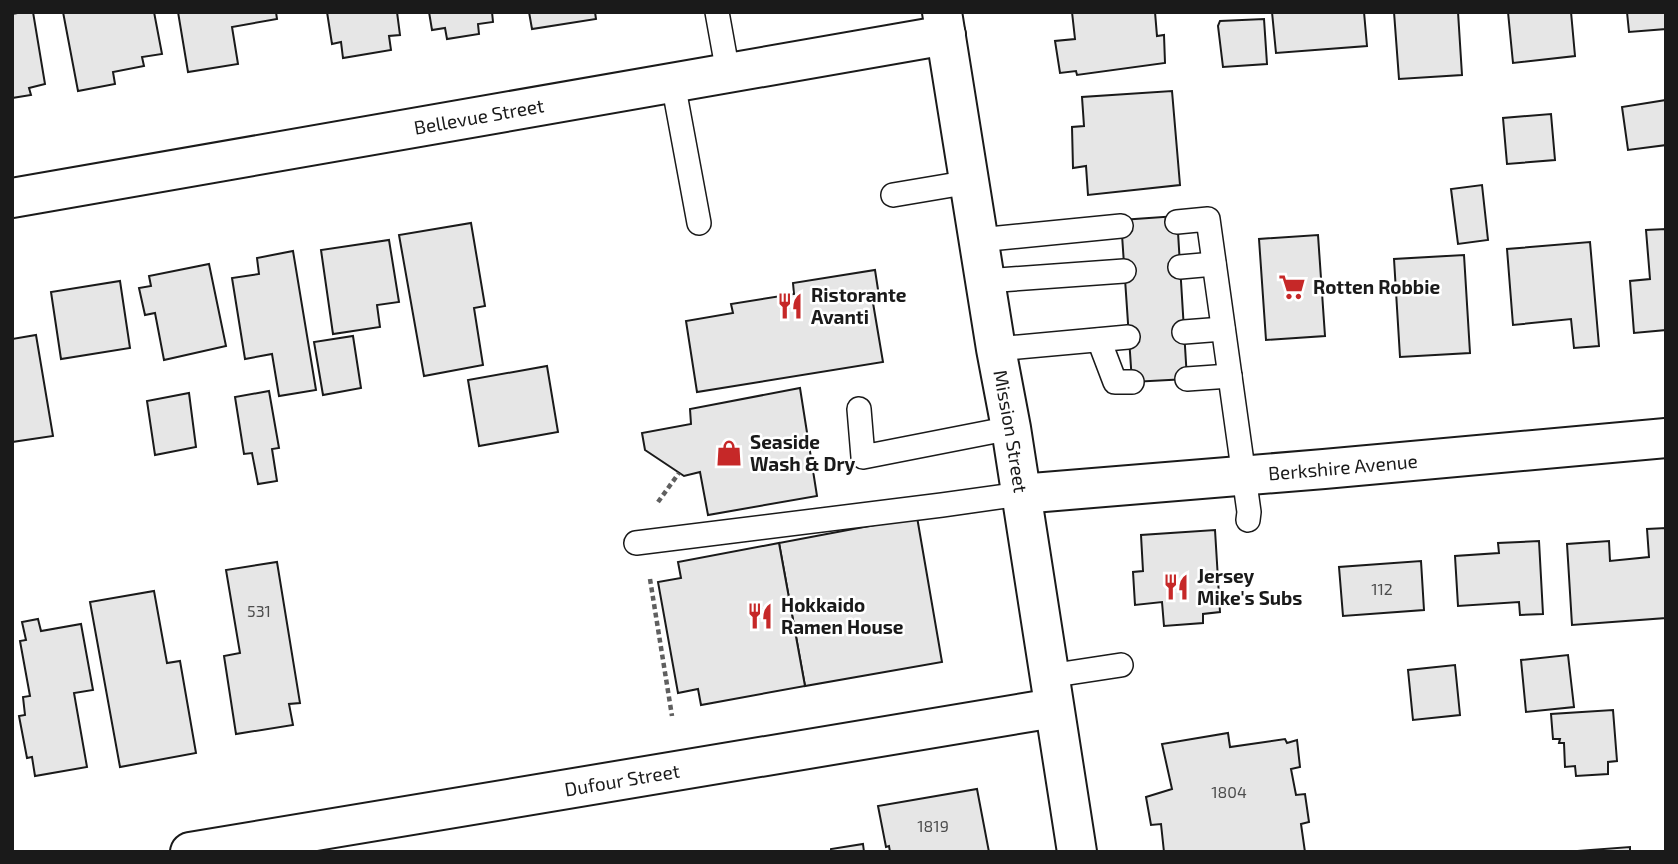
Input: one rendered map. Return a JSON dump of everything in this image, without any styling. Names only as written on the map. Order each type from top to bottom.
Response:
[{"type":"main road","name":"Bellevue Street","points":[[12,198],[728,73],[944,24]]},
{"type":"main road","name":"Mission Street","points":[[944,24],[1077,852]]},
{"type":"main road","name":"Berkshire Avenue","points":[[1020,494],[1666,438]]},
{"type":"main road","name":"Dufour Street","points":[[190,852],[1051,692]]},
{"type":"lane","points":[[718,12],[728,73]]},
{"type":"lane","points":[[673,83],[699,223]]},
{"type":"lane","points":[[893,195],[970,182]]},
{"type":"lane","points":[[1177,222],[1208,219],[1248,520]]},
{"type":"lane","points":[[979,240],[1121,226]]},
{"type":"lane","points":[[1180,267],[1214,264]]},
{"type":"lane","points":[[985,281],[1124,271]]},
{"type":"lane","points":[[1184,332],[1223,329]]},
{"type":"lane","points":[[996,349],[1128,337]]},
{"type":"lane","points":[[1099,340],[1115,382],[1132,382]]},
{"type":"lane","points":[[1187,379],[1230,376]]},
{"type":"lane","points":[[859,408],[863,457],[1011,428]]},
{"type":"lane","points":[[647,542],[1020,494]]},
{"type":"lane","points":[[1051,692],[1121,665]]},
{"type":"path","points":[[672,716],[650,576],[661,575],[647,542],[653,509],[679,473]]},
{"type":"building","points":[[33,12],[45,84],[29,88],[31,95],[12,98],[12,14]]},
{"type":"building","points":[[63,12],[154,12],[162,54],[142,57],[144,66],[113,72],[115,84],[78,91]]},
{"type":"building","points":[[178,12],[276,12],[277,19],[232,27],[238,64],[188,72]]},
{"type":"building","points":[[327,12],[397,12],[400,35],[389,36],[391,50],[343,58],[341,42],[332,44]]},
{"type":"building","points":[[429,12],[492,12],[493,22],[478,24],[479,34],[447,39],[445,28],[432,30]]},
{"type":"building","points":[[529,12],[595,12],[596,19],[532,29]]},
{"type":"building","points":[[1072,12],[1155,12],[1157,36],[1164,35],[1165,63],[1077,75],[1076,71],[1060,73],[1055,41],[1075,39]]},
{"type":"building","points":[[1272,12],[1364,12],[1367,46],[1276,53]]},
{"type":"building","points":[[1394,12],[1458,12],[1462,75],[1399,79]]},
{"type":"building","points":[[1508,12],[1571,12],[1575,56],[1513,63]]},
{"type":"building","points":[[1627,12],[1666,12],[1666,29],[1629,32]]},
{"type":"building","points":[[1264,19],[1267,64],[1223,67],[1218,26],[1220,21]]},
{"type":"building","points":[[1172,91],[1180,185],[1088,195],[1086,166],[1073,168],[1072,127],[1084,126],[1082,97]]},
{"type":"building","points":[[1666,100],[1666,145],[1628,150],[1622,107]]},
{"type":"building","points":[[1551,114],[1555,160],[1507,164],[1503,118]]},
{"type":"building","points":[[1482,185],[1488,240],[1458,244],[1451,189]]},
{"type":"building","points":[[1177,216],[1187,379],[1132,382],[1121,220]]},
{"type":"building","points":[[471,223],[485,306],[474,308],[483,365],[424,376],[399,235]]},
{"type":"building","points":[[1666,229],[1666,330],[1634,333],[1630,281],[1650,279],[1646,230]]},
{"type":"building","name":"Rotten Robbie","points":[[1318,235],[1325,336],[1266,340],[1259,239]]},
{"type":"building","points":[[389,240],[399,302],[377,305],[380,327],[333,334],[321,250]]},
{"type":"building","points":[[1590,242],[1599,346],[1574,348],[1571,319],[1513,325],[1507,249]]},
{"type":"building","points":[[293,251],[316,390],[279,396],[272,354],[245,359],[232,278],[259,274],[257,258]]},
{"type":"building","points":[[1464,255],[1470,353],[1400,357],[1394,259]]},
{"type":"building","points":[[209,264],[226,346],[164,360],[155,313],[145,315],[139,288],[151,286],[149,276]]},
{"type":"building","points":[[875,270],[879,296],[872,297],[883,362],[697,392],[686,321],[733,313],[731,304],[794,294],[793,283]]},
{"type":"building","points":[[120,281],[130,348],[61,359],[51,292]]},
{"type":"building","points":[[36,335],[53,436],[12,442],[12,339]]},
{"type":"building","points":[[353,336],[361,388],[323,395],[314,342]]},
{"type":"building","points":[[547,366],[558,432],[479,446],[468,380]]},
{"type":"building","name":"Seaside Wash & Dry","points":[[800,388],[817,496],[708,515],[700,472],[684,476],[645,450],[642,433],[691,424],[690,409]]},
{"type":"building","points":[[269,391],[279,448],[272,449],[277,481],[258,484],[252,453],[244,454],[235,397]]},
{"type":"building","points":[[189,393],[196,447],[155,455],[147,401]]},
{"type":"building","points":[[917,517],[942,662],[805,686],[779,543]]},
{"type":"building","points":[[1666,528],[1666,618],[1572,625],[1567,544],[1609,541],[1610,561],[1649,557],[1647,529]]},
{"type":"building","name":"Jersey Mike's Subs","points":[[1215,530],[1220,612],[1203,614],[1203,623],[1164,626],[1162,602],[1135,605],[1133,572],[1143,571],[1141,535]]},
{"type":"building","points":[[1539,541],[1543,614],[1520,615],[1519,602],[1458,606],[1455,556],[1499,553],[1498,543]]},
{"type":"building","points":[[779,543],[805,686],[701,705],[698,689],[678,693],[658,582],[681,578],[678,562]]},
{"type":"building","points":[[1421,561],[1424,610],[1343,616],[1339,567]]},
{"type":"building","points":[[277,562],[300,703],[289,704],[293,725],[236,734],[224,656],[240,653],[226,570]]},
{"type":"building","points":[[154,591],[167,663],[180,661],[196,753],[120,767],[90,602]]},
{"type":"building","points":[[38,619],[41,631],[81,624],[93,690],[74,693],[87,767],[35,776],[32,757],[27,758],[19,716],[25,715],[23,697],[30,696],[20,641],[26,640],[22,622]]},
{"type":"building","points":[[1568,655],[1574,707],[1526,712],[1521,660]]},
{"type":"building","points":[[1455,665],[1460,715],[1413,720],[1408,670]]},
{"type":"building","points":[[1613,710],[1617,761],[1608,762],[1608,774],[1576,776],[1575,766],[1565,767],[1564,743],[1559,743],[1560,739],[1553,739],[1551,714]]},
{"type":"building","points":[[1228,733],[1230,747],[1285,739],[1287,743],[1297,740],[1300,767],[1291,769],[1296,795],[1305,794],[1309,822],[1301,824],[1305,852],[1164,852],[1161,824],[1151,825],[1146,797],[1172,789],[1162,744]]},
{"type":"building","points":[[977,789],[989,852],[890,852],[889,846],[886,847],[878,806]]},
{"type":"building","points":[[863,844],[864,852],[831,852],[831,849]]},
{"type":"building","points":[[1630,847],[1630,852],[1564,852]]},
{"type":"place","name":"Rotten Robbie","points":[[1292,287]]},
{"type":"place","name":"Ristorante Avanti","points":[[790,306]]},
{"type":"place","name":"Seaside Wash & Dry","points":[[729,453]]},
{"type":"place","name":"Jersey Mike's Subs","points":[[1176,587]]},
{"type":"place","name":"Hokkaido Ramen House","points":[[760,616]]}]
